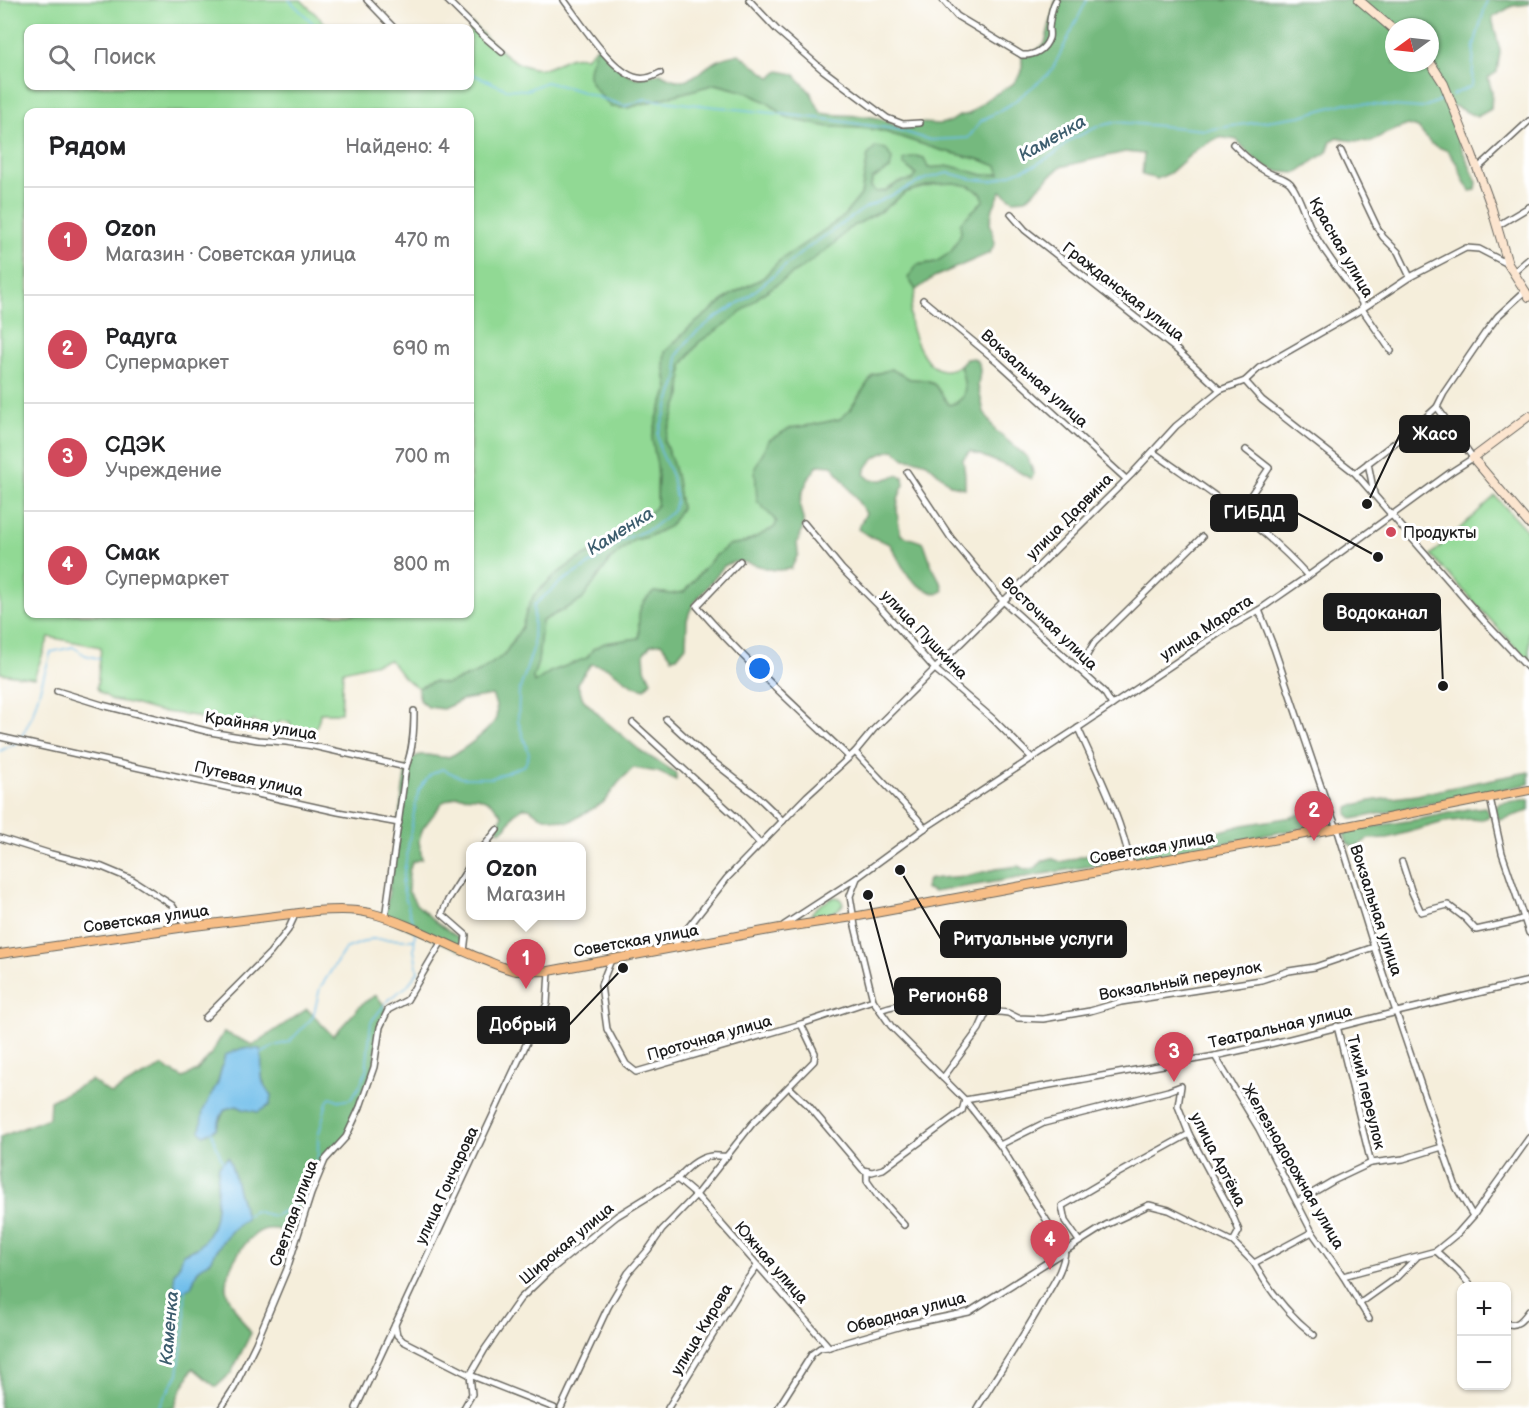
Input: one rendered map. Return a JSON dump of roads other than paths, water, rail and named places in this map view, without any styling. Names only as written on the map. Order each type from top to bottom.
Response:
[{"type":"main road","name":"Советская улица","points":[[0,954],[186,927],[335,910],[357,911],[385,918],[502,967],[517,971],[549,971],[1337,828],[1529,790]]},
{"type":"street","points":[[367,0],[390,24]]},
{"type":"street","points":[[447,0],[472,24]]},
{"type":"street","points":[[564,0],[601,51],[622,71],[637,78],[652,77],[660,73]]},
{"type":"street","points":[[749,0],[777,30],[823,70],[887,118],[903,124],[920,123]]},
{"type":"street","points":[[943,0],[957,16],[1022,55],[1030,56],[1039,51],[1049,37],[1051,15],[1056,0]]},
{"type":"street","points":[[1359,0],[1385,22]]},
{"type":"street","points":[[474,26],[502,52]]},
{"type":"street","points":[[1355,474],[1413,429],[1437,407],[1444,393],[1498,316],[1527,294],[1508,264],[1478,170],[1444,84],[1436,72]]},
{"type":"street","points":[[1478,170],[1529,121]]},
{"type":"street","name":"Красная улица","points":[[1233,144],[1254,163],[1271,174],[1284,178],[1292,185],[1312,229],[1339,273],[1362,303],[1362,309],[1392,351]]},
{"type":"street","points":[[1341,150],[1369,213],[1383,237],[1398,252],[1410,278]]},
{"type":"street","points":[[1497,226],[1529,207]]},
{"type":"street","name":"Гражданская улица","points":[[1011,214],[1026,230],[1177,350],[1220,390]]},
{"type":"street","name":"улица Дарвина","points":[[672,948],[727,878],[1153,452],[1175,426],[1220,390],[1245,381],[1259,368],[1362,309],[1410,278],[1466,248],[1479,249],[1508,264]]},
{"type":"street","points":[[1513,273],[1529,259]]},
{"type":"street","name":"Вокзальная улица","points":[[923,300],[998,362],[1126,479]]},
{"type":"street","points":[[1245,381],[1262,400],[1355,474],[1529,669]]},
{"type":"street","points":[[1437,407],[1473,458],[1529,524]]},
{"type":"street","name":"улица Марата","points":[[891,853],[925,828],[1224,630],[1259,610],[1529,417]]},
{"type":"street","points":[[1238,514],[1269,468],[1246,450]]},
{"type":"street","points":[[1153,452],[1279,546],[1308,576]]},
{"type":"street","points":[[1368,463],[1374,495]]},
{"type":"street","name":"Восточная улица","points":[[907,472],[951,538],[1003,601],[1104,692],[1112,705]]},
{"type":"street","name":"улица Пушкина","points":[[804,523],[842,569],[878,605],[935,669],[993,718],[1032,758]]},
{"type":"street","points":[[1079,669],[1094,643],[1202,537]]},
{"type":"street","points":[[740,561],[697,606],[773,687],[849,757]]},
{"type":"street","name":"Вокзальная улица","points":[[1259,610],[1337,828],[1374,947],[1456,1187],[1473,1216]]},
{"type":"street","name":"Крайняя улица","points":[[57,691],[102,705],[210,732],[313,746],[406,767]]},
{"type":"street","points":[[385,918],[406,767],[413,743],[414,711]]},
{"type":"street","points":[[666,719],[783,821]]},
{"type":"street","points":[[633,723],[735,816],[760,844]]},
{"type":"street","points":[[1078,728],[1117,817],[1131,866]]},
{"type":"street","name":"Путевая улица","points":[[0,737],[338,812],[399,823]]},
{"type":"street","points":[[855,752],[925,828]]},
{"type":"street","points":[[1490,798],[1502,854],[1529,933]]},
{"type":"street","points":[[487,842],[497,830]]},
{"type":"street","points":[[0,838],[102,867],[134,880],[172,905],[186,927]]},
{"type":"street","name":"Советская улица","points":[[780,928],[891,853]]},
{"type":"street","points":[[1402,862],[1421,912],[1448,905],[1466,918],[1476,930],[1524,918]]},
{"type":"street","points":[[464,952],[466,935],[442,914],[448,900],[466,873]]},
{"type":"street","points":[[858,877],[850,896],[873,1000],[891,1026],[965,1100],[1000,1145],[1065,1250],[1064,1260],[1051,1288],[977,1408]]},
{"type":"street","points":[[205,1018],[270,953],[288,930],[296,914]]},
{"type":"street","name":"Светлая улица","points":[[221,1408],[234,1388],[256,1343],[287,1269],[310,1194],[325,1160],[346,1137],[360,1107],[374,1067],[380,1027],[388,1010],[407,1000],[442,941]]},
{"type":"street","name":"Вокзальный переулок","points":[[880,1010],[890,1006],[928,1003],[1008,1013],[1018,1018],[1043,1019],[1089,1011],[1121,1002],[1261,980],[1289,971],[1315,967],[1374,947]]},
{"type":"street","name":"Проточная улица","points":[[611,960],[601,985],[607,1029],[626,1064],[636,1072],[801,1024],[873,1000]]},
{"type":"street","name":"улица Гончарова","points":[[356,1408],[547,1004],[549,971]]},
{"type":"street","name":"Театральная улица","points":[[965,1100],[1215,1056],[1529,981]]},
{"type":"street","points":[[943,1078],[979,1029],[987,1011]]},
{"type":"street","points":[[561,1408],[609,1307],[628,1273],[662,1230],[696,1195],[752,1124],[814,1061],[815,1053],[801,1024]]},
{"type":"street","name":"Тихий переулок","points":[[1336,1026],[1371,1163]]},
{"type":"street","name":"Железнодорожная улица","points":[[1215,1056],[1259,1129],[1312,1232],[1343,1276],[1369,1320]]},
{"type":"street","name":"улица Артёма","points":[[1000,1145],[1044,1123],[1181,1086],[1178,1106],[1189,1134],[1239,1231],[1233,1242]]},
{"type":"street","points":[[789,1087],[809,1106],[863,1170],[872,1172],[883,1169],[939,1129],[962,1111],[965,1100]]},
{"type":"street","points":[[1079,1241],[1065,1221],[1062,1206],[1189,1134]]},
{"type":"street","points":[[1343,1276],[1436,1251],[1458,1233],[1473,1216],[1529,1138]]},
{"type":"street","points":[[1297,1202],[1371,1163],[1403,1159],[1442,1147]]},
{"type":"street","name":"Широкая улица","points":[[464,1408],[472,1394],[470,1375],[485,1349],[520,1299],[547,1273],[617,1216],[677,1179],[688,1167],[711,1155],[727,1156]]},
{"type":"street","points":[[867,1171],[867,1181],[904,1225]]},
{"type":"street","points":[[677,1179],[696,1195]]},
{"type":"street","name":"Южная улица","points":[[696,1195],[829,1347]]},
{"type":"street","name":"Обводная улица","points":[[778,1408],[812,1354],[820,1348],[905,1325],[969,1312],[1079,1241],[1106,1225],[1149,1205],[1169,1210],[1233,1242],[1254,1263]]},
{"type":"street","points":[[1312,1232],[1254,1263],[1276,1297],[1314,1335]]},
{"type":"street","points":[[1436,1251],[1468,1282]]},
{"type":"street","points":[[1359,1304],[1397,1277],[1416,1257]]},
{"type":"street","name":"улица Кирова","points":[[668,1408],[744,1284],[758,1266]]},
{"type":"street","points":[[1511,1325],[1520,1323],[1529,1311]]},
{"type":"street","points":[[394,1324],[397,1335],[403,1341],[470,1375],[554,1408]]},
{"type":"water","points":[[243,1048],[260,1049],[262,1078],[271,1095],[270,1105],[258,1112],[237,1106],[225,1109],[216,1129],[204,1135],[200,1131],[203,1111],[218,1082],[225,1055]]},
{"type":"water","points":[[228,1157],[246,1219],[233,1229],[210,1261],[198,1270],[191,1287],[176,1295],[174,1274],[183,1254],[197,1248],[211,1231],[216,1210],[219,1166]]},
{"type":"waterway","points":[[289,0],[314,24]]},
{"type":"waterway","points":[[474,75],[506,89],[527,90],[546,82],[625,106],[645,99],[895,129],[930,140],[968,138],[981,121],[1011,104],[1051,72],[1087,0]]},
{"type":"waterway","name":"Каменка","points":[[1452,95],[1472,86],[1474,46],[1487,0]]},
{"type":"waterway","name":"Каменка","points":[[413,924],[402,885],[419,790],[430,775],[442,769],[462,778],[492,778],[525,765],[529,754],[518,721],[519,692],[533,649],[534,605],[561,582],[595,561],[622,540],[652,528],[673,511],[676,500],[672,476],[660,450],[658,434],[678,377],[677,356],[690,338],[712,320],[745,299],[806,249],[865,208],[928,178],[948,173],[992,181],[1035,165],[1056,153],[1070,140],[1099,126],[1117,122],[1205,130],[1300,116],[1346,103],[1422,108],[1445,98]]},
{"type":"waterway","points":[[0,751],[16,743],[22,736],[32,716],[51,652],[73,647],[85,655],[100,659]]},
{"type":"waterway","name":"Каменка","points":[[246,1216],[254,1211],[274,1216],[294,1206],[308,1181],[318,1155],[318,1137],[327,1102],[331,1097],[340,1101],[351,1099],[366,1072],[371,1022],[389,999],[406,987],[418,972],[414,950],[415,932]]},
{"type":"waterway","points":[[261,1054],[274,1046],[289,1042],[313,1017],[320,988],[345,949],[371,939],[414,940]]},
{"type":"waterway","points":[[211,1131],[223,1163]]},
{"type":"waterway","name":"Каменка","points":[[158,1408],[178,1374],[185,1324],[185,1289]]},
{"type":"place","name":"Жасо","points":[[1367,504]]},
{"type":"place","name":"Продукты","points":[[1391,532]]},
{"type":"place","name":"ГИБДД","points":[[1378,557]]},
{"type":"place","name":"Водоканал","points":[[1443,686]]},
{"type":"place","name":"Радуга","points":[[1314,841]]},
{"type":"place","name":"Ритуальные услуги","points":[[900,870]]},
{"type":"place","name":"Регион68","points":[[868,895]]},
{"type":"place","name":"Добрый","points":[[623,968]]},
{"type":"place","name":"Ozon","points":[[526,989]]},
{"type":"place","name":"СДЭК","points":[[1174,1082]]},
{"type":"place","name":"Смак","points":[[1050,1270]]}]
